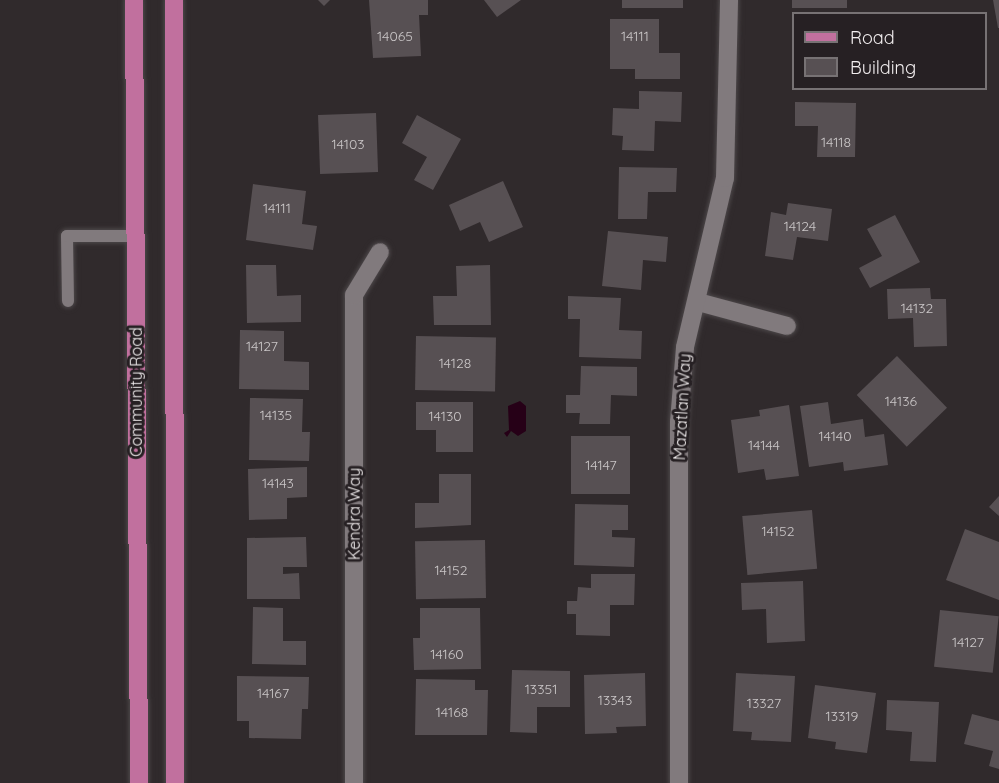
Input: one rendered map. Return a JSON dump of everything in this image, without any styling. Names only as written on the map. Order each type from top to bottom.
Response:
[{"type":"main road","name":"Community Road","points":[[134,0],[139,783]]},
{"type":"main road","points":[[174,0],[176,783]]},
{"type":"street","name":"Mazatlan Way","points":[[679,783],[679,422],[684,347],[698,302],[725,178],[729,0]]},
{"type":"street","name":"Kendra Way","points":[[354,783],[354,295],[380,252]]},
{"type":"street","points":[[698,302],[787,326]]},
{"type":"lane","points":[[68,301],[67,236],[135,236]]},
{"type":"shaded area","points":[[520,401],[526,406],[526,431],[518,436],[511,431],[507,437],[504,433],[509,430],[508,406]]},
{"type":"building","points":[[318,0],[330,0],[324,6]]},
{"type":"building","points":[[369,0],[428,0],[428,15],[419,15],[421,56],[373,58]]},
{"type":"building","points":[[484,0],[521,0],[497,17]]},
{"type":"building","points":[[622,0],[683,0],[683,8],[622,8]]},
{"type":"building","points":[[792,0],[847,0],[847,8],[792,8]]},
{"type":"building","points":[[993,0],[999,0],[999,28],[998,28]]},
{"type":"building","points":[[610,19],[659,19],[659,53],[680,53],[680,79],[635,79],[635,69],[610,69]]},
{"type":"building","points":[[639,91],[682,92],[681,122],[655,121],[654,151],[622,150],[623,136],[612,135],[613,108],[639,109]]},
{"type":"building","points":[[795,102],[856,103],[855,157],[817,157],[818,126],[795,126]]},
{"type":"building","points":[[376,113],[378,172],[320,174],[318,115]]},
{"type":"building","points":[[417,115],[461,139],[433,190],[414,180],[427,157],[402,143]]},
{"type":"building","points":[[619,167],[677,168],[676,192],[648,192],[647,219],[618,219]]},
{"type":"building","points":[[503,181],[523,227],[489,242],[480,222],[460,231],[449,205]]},
{"type":"building","points":[[253,184],[306,191],[302,224],[317,226],[313,250],[246,240]]},
{"type":"building","points":[[788,203],[832,209],[828,241],[797,237],[793,260],[765,256],[771,212],[786,215]]},
{"type":"building","points":[[895,215],[920,262],[870,288],[859,268],[882,256],[867,229]]},
{"type":"building","points":[[608,231],[668,237],[666,262],[643,260],[641,290],[602,286]]},
{"type":"building","points":[[246,265],[276,265],[277,296],[301,295],[301,322],[247,323]]},
{"type":"building","points":[[490,265],[491,325],[434,325],[433,296],[457,296],[456,266]]},
{"type":"building","points":[[930,288],[931,299],[946,299],[947,346],[914,347],[913,318],[888,319],[887,289]]},
{"type":"building","points":[[568,296],[621,298],[619,330],[642,331],[641,359],[579,357],[580,319],[568,319]]},
{"type":"building","points":[[240,330],[284,331],[284,361],[309,362],[309,390],[239,389]]},
{"type":"building","points":[[416,336],[496,337],[495,391],[415,390]]},
{"type":"building","points":[[897,356],[947,408],[907,447],[857,395]]},
{"type":"building","points":[[581,366],[637,367],[637,396],[611,395],[610,424],[579,424],[580,413],[566,413],[566,395],[580,395]]},
{"type":"building","points":[[250,398],[303,399],[302,432],[310,432],[309,461],[249,460]]},
{"type":"building","points":[[416,402],[473,402],[473,452],[436,452],[436,430],[416,430]]},
{"type":"building","points":[[828,402],[831,424],[863,419],[865,437],[884,434],[888,465],[844,471],[843,462],[809,467],[800,406]]},
{"type":"building","points":[[789,405],[799,476],[766,480],[764,469],[738,473],[731,420],[760,416],[759,410]]},
{"type":"building","points":[[571,436],[630,436],[630,494],[571,494]]},
{"type":"building","points":[[307,467],[307,497],[287,498],[287,519],[249,520],[248,469]]},
{"type":"building","points":[[439,474],[471,474],[471,525],[415,528],[415,503],[439,503]]},
{"type":"building","points":[[999,496],[999,516],[989,507]]},
{"type":"building","points":[[575,504],[628,505],[628,530],[612,530],[612,537],[635,538],[634,567],[574,565]]},
{"type":"building","points":[[812,510],[817,569],[747,575],[742,516]]},
{"type":"building","points":[[965,529],[999,542],[999,600],[946,580]]},
{"type":"building","points":[[306,537],[307,567],[283,567],[283,574],[299,573],[300,599],[247,599],[247,538]]},
{"type":"building","points":[[485,540],[486,598],[416,599],[415,541]]},
{"type":"building","points":[[591,574],[635,574],[634,605],[610,605],[610,636],[576,635],[576,614],[567,614],[567,601],[577,601],[578,587],[591,588]]},
{"type":"building","points":[[803,581],[805,641],[767,643],[766,609],[742,610],[741,583]]},
{"type":"building","points":[[253,607],[283,608],[283,641],[306,641],[306,665],[252,664]]},
{"type":"building","points":[[420,608],[480,608],[481,669],[414,670],[413,638],[420,638]]},
{"type":"building","points":[[940,610],[999,616],[993,673],[934,667]]},
{"type":"building","points":[[512,670],[570,671],[570,707],[537,707],[537,733],[510,732]]},
{"type":"building","points":[[645,673],[646,726],[616,727],[617,733],[585,734],[584,675]]},
{"type":"building","points":[[736,673],[795,676],[791,742],[751,740],[752,732],[733,731]]},
{"type":"building","points":[[237,676],[309,677],[308,709],[302,709],[301,739],[249,738],[249,721],[237,721]]},
{"type":"building","points":[[416,679],[475,680],[475,690],[488,690],[487,735],[415,735]]},
{"type":"building","points":[[815,685],[876,693],[867,753],[835,749],[836,742],[808,738]]},
{"type":"building","points":[[887,700],[939,702],[936,762],[910,761],[912,732],[886,730]]},
{"type":"building","points":[[972,714],[999,721],[999,769],[989,766],[993,751],[964,744]]}]
